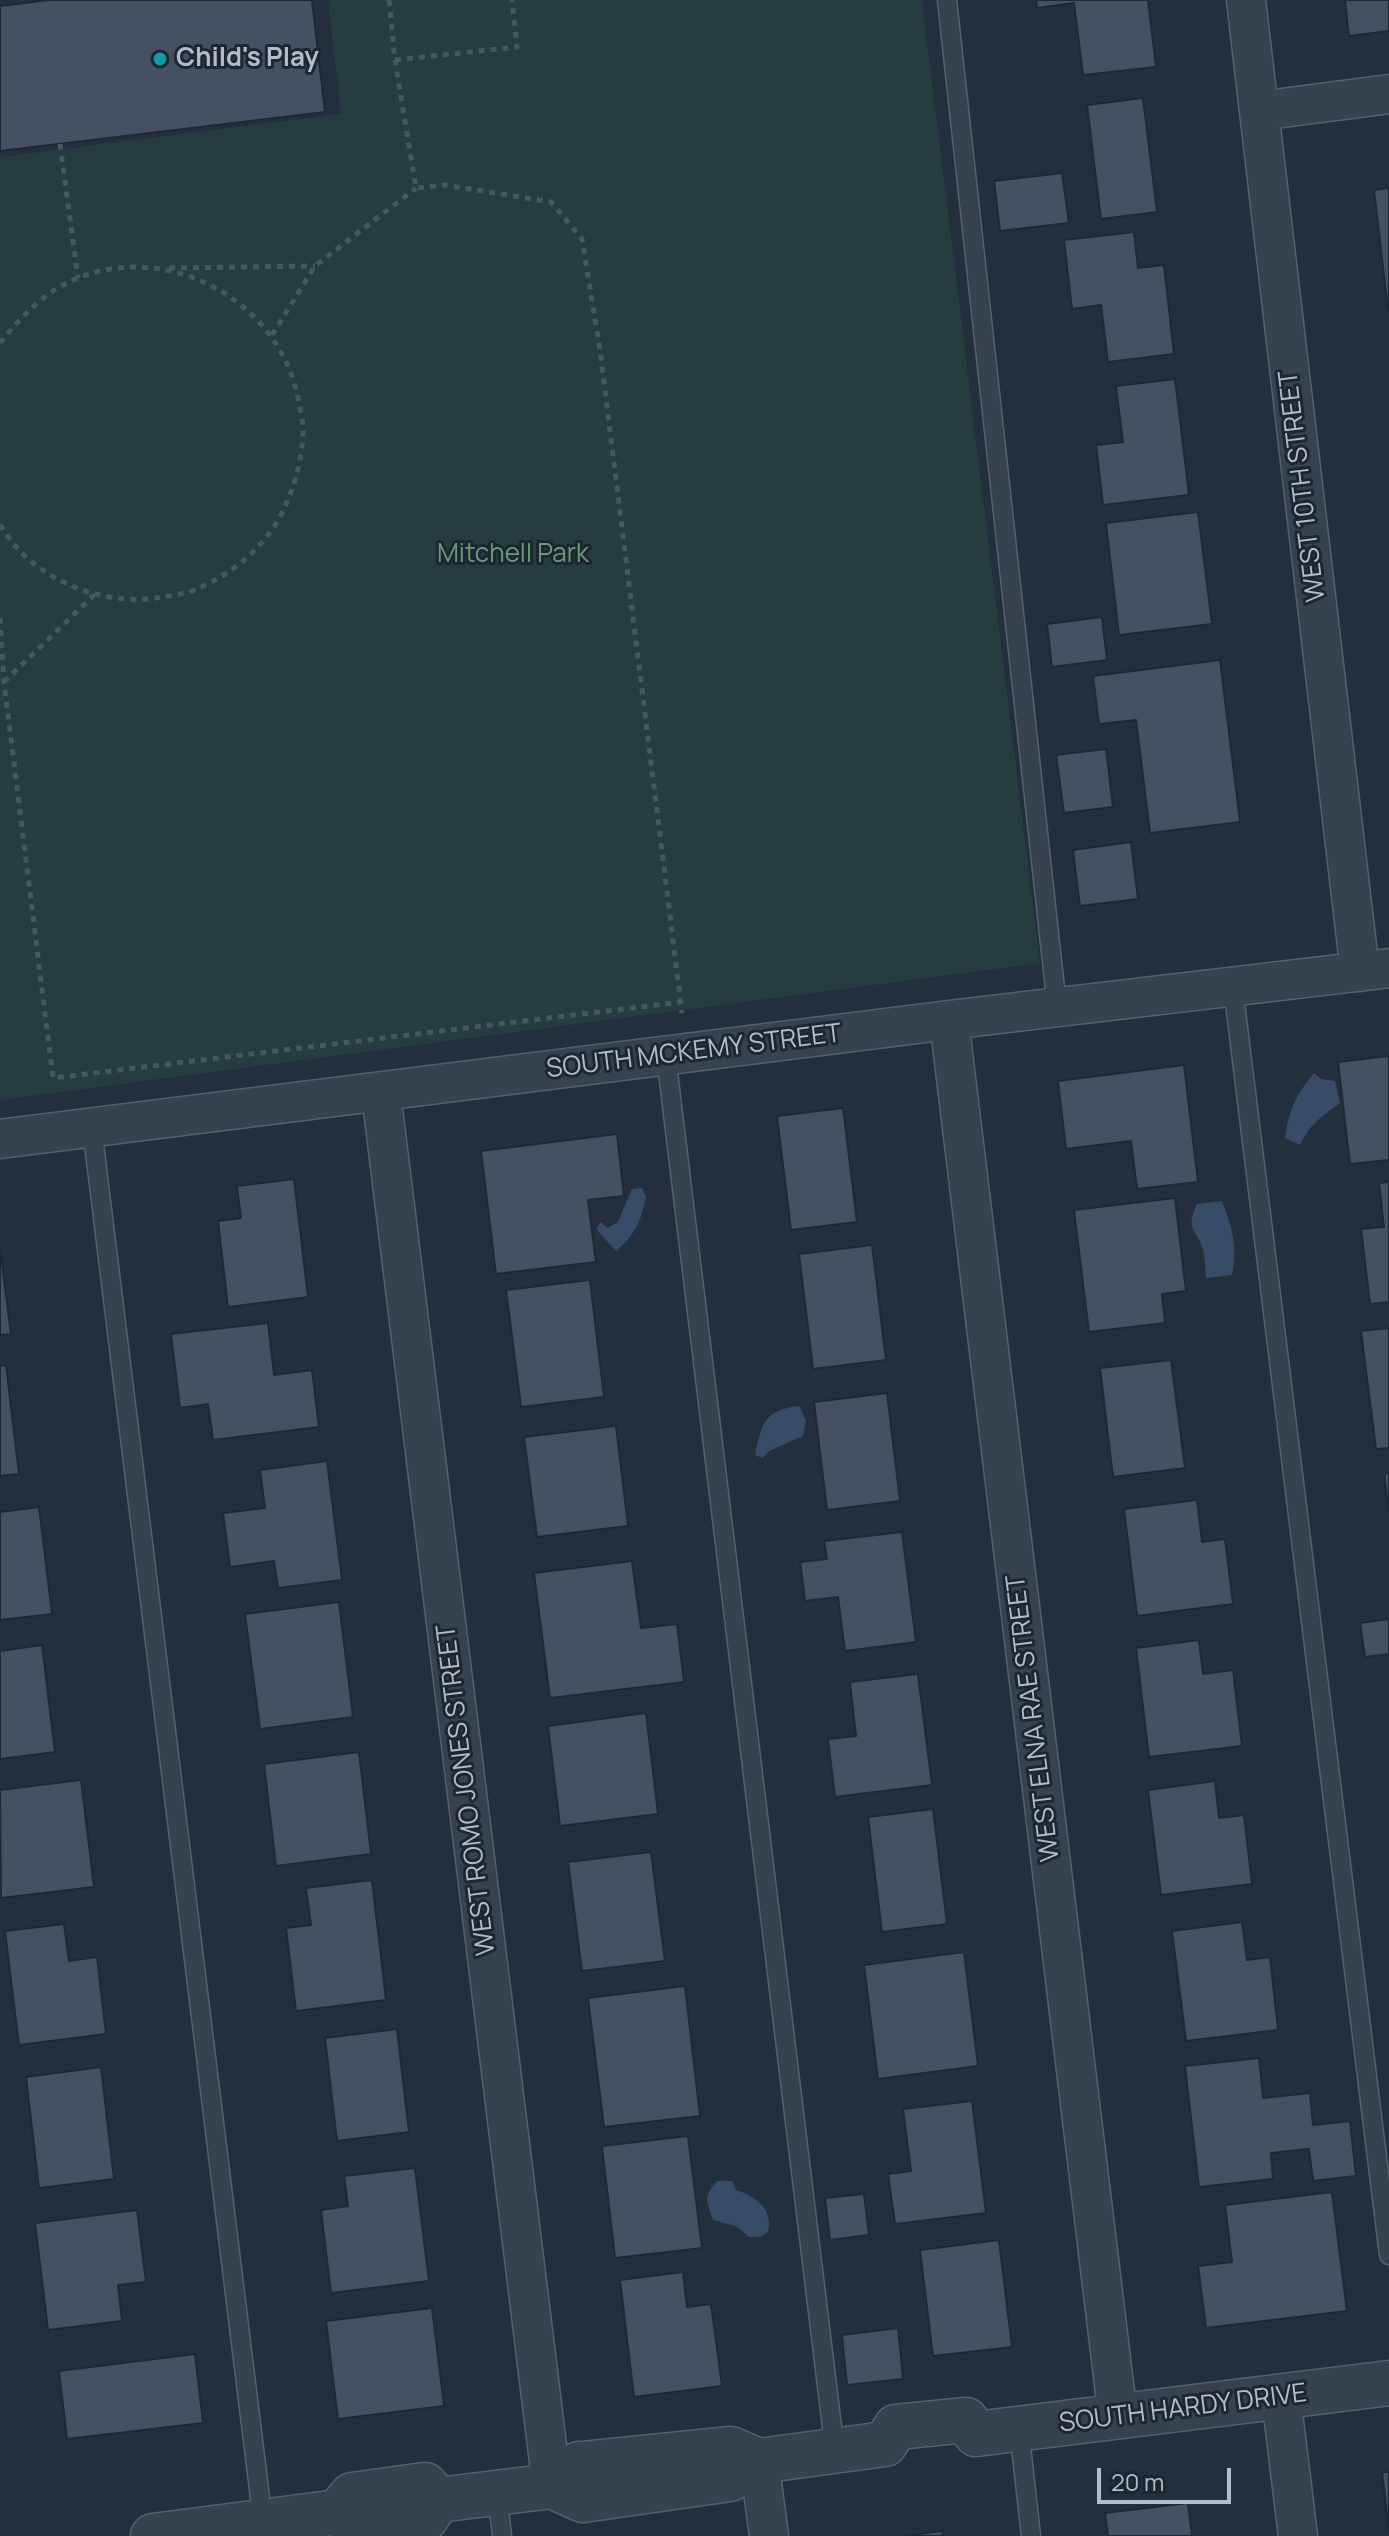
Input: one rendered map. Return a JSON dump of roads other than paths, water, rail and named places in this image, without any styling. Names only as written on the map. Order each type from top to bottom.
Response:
[{"type":"street","name":"WEST 10TH STREET","points":[[1246,0],[1374,970]]},
{"type":"street","points":[[1259,111],[1389,94]]},
{"type":"street","name":"SOUTH MCKEMY STREET","points":[[0,1139],[1374,970]]},
{"type":"street","name":"WEST ELNA RAE STREET","points":[[949,1020],[1118,2417]]},
{"type":"street","name":"WEST ROMO JONES STREET","points":[[381,1093],[552,2486]]},
{"type":"street","name":"SOUTH HARDY DRIVE","points":[[153,2536],[240,2528],[338,2512],[354,2527],[383,2524],[426,2518],[438,2500],[552,2486],[583,2500],[730,2479],[759,2461],[885,2444],[898,2457],[967,2448],[976,2434],[1389,2383]]},
{"type":"street","points":[[1281,2397],[1298,2536]]},
{"type":"street","points":[[759,2461],[769,2536]]},
{"type":"lane","points":[[947,0],[1057,1007]]},
{"type":"lane","points":[[1233,987],[1389,2255]]},
{"type":"lane","points":[[676,1054],[835,2452]]},
{"type":"lane","points":[[92,1128],[240,2528]]},
{"type":"lane","points":[[1019,2429],[1031,2536]]},
{"type":"lane","points":[[497,2493],[502,2536]]},
{"type":"water","points":[[1314,1073],[1321,1079],[1335,1081],[1340,1103],[1312,1126],[1300,1145],[1285,1138],[1286,1129],[1294,1103]]},
{"type":"water","points":[[642,1188],[646,1197],[639,1220],[633,1233],[616,1251],[596,1229],[601,1222],[607,1228],[618,1222],[632,1189]]},
{"type":"water","points":[[1222,1201],[1233,1237],[1232,1275],[1206,1278],[1203,1250],[1192,1226],[1192,1218],[1197,1204]]},
{"type":"water","points":[[799,1406],[806,1420],[803,1436],[769,1451],[763,1458],[755,1455],[766,1420],[779,1411]]},
{"type":"water","points":[[717,2181],[732,2181],[736,2190],[762,2205],[768,2217],[768,2232],[760,2237],[749,2237],[736,2226],[713,2220],[707,2199]]},
{"type":"place","name":"Child's Play","points":[[160,59]]},
{"type":"park label","name":"Mitchell Park","points":[[513,555]]}]
